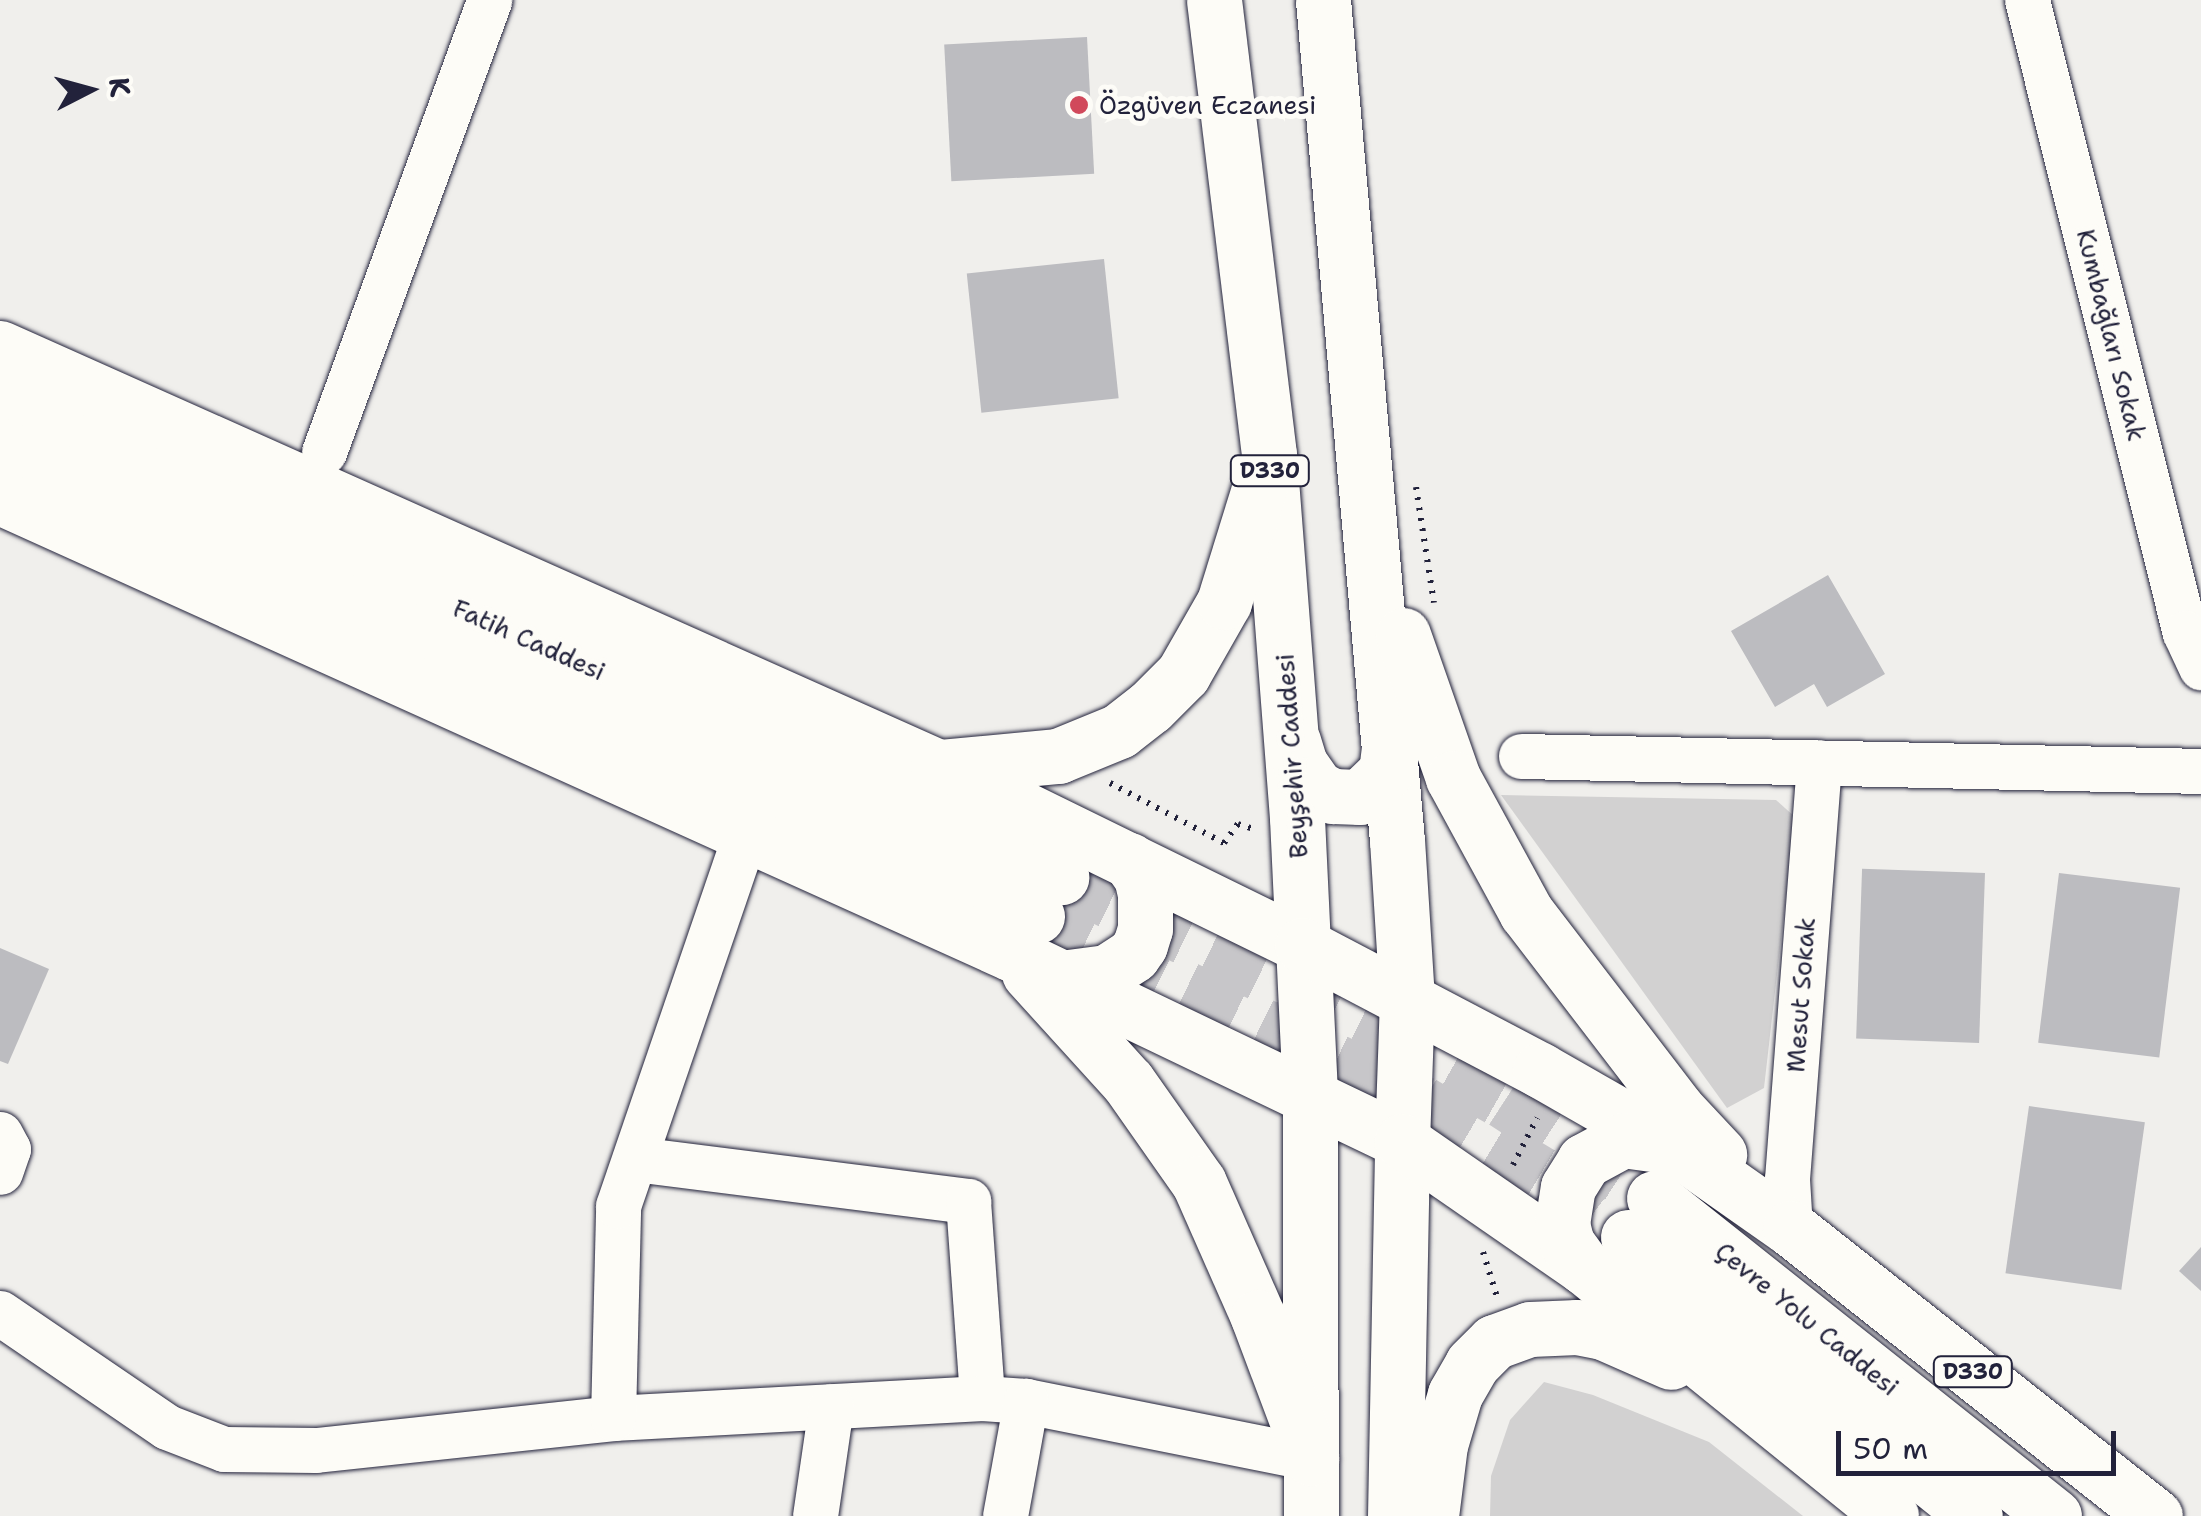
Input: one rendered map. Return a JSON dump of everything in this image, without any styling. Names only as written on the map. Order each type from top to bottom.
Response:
[{"type":"main road","name":"Beyşehir Caddesi","points":[[1214,0],[1269,454],[1298,842],[1310,1096],[1312,1516]]},
{"type":"main road","name":"D330","points":[[1323,0],[1368,509],[1434,729],[1484,840],[1526,912],[1677,1109],[1790,1228],[2154,1516]]},
{"type":"main road","points":[[0,348],[938,767],[1302,945],[1408,999],[1676,1148],[1790,1228]]},
{"type":"main road","name":"Fatih Caddesi","points":[[0,398],[260,521],[1036,915]]},
{"type":"main road","name":"Fatih Caddesi","points":[[0,445],[1036,915]]},
{"type":"main road","points":[[938,767],[1058,756],[1119,731],[1183,674],[1224,602],[1269,454]]},
{"type":"main road","points":[[0,498],[746,833],[1036,915],[1128,1082],[1199,1183],[1258,1316],[1311,1458]]},
{"type":"main road","points":[[1368,509],[1390,741],[1408,999],[1395,1332],[1394,1516]]},
{"type":"main road","points":[[1291,734],[1300,764],[1317,788],[1333,796],[1360,797],[1374,788],[1386,772],[1390,741]]},
{"type":"main road","points":[[1061,978],[1107,972],[1132,955],[1140,944],[1145,929],[1146,894],[1141,877],[1129,860]]},
{"type":"main road","points":[[1036,915],[1061,978],[1402,1141],[1584,1267],[1891,1516]]},
{"type":"main road","points":[[1584,1267],[1567,1244],[1562,1224],[1568,1186],[1584,1161],[1623,1140],[1676,1148]]},
{"type":"main road","name":"Çevre Yolu Caddesi","points":[[1975,1516],[1641,1218],[2054,1516]]},
{"type":"main road","points":[[1310,1326],[1322,1307],[1340,1299],[1361,1300],[1384,1316],[1395,1332]]},
{"type":"main road","points":[[1431,1516],[1440,1445],[1454,1394],[1472,1364],[1494,1342],[1530,1329],[1577,1327],[1629,1342],[1667,1359],[1794,1439]]},
{"type":"street","points":[[324,452],[489,0]]},
{"type":"street","name":"Kumbağları Sokak","points":[[2028,0],[2180,614],[2201,668]]},
{"type":"street","points":[[1521,756],[2201,771]]},
{"type":"street","name":"Mesut Sokak","points":[[1790,1228],[1786,1180],[1819,762]]},
{"type":"street","points":[[613,1418],[618,1206],[746,833]]},
{"type":"street","points":[[0,1134],[8,1149],[0,1172]]},
{"type":"street","points":[[634,1160],[968,1201],[1004,1399],[1004,1516]]},
{"type":"street","points":[[0,1313],[166,1427],[224,1448],[316,1450],[613,1418],[1004,1399],[1311,1458]]},
{"type":"street","points":[[815,1516],[831,1406]]},
{"type":"path","points":[[1414,472],[1426,574],[1436,612]]},
{"type":"path","points":[[1058,756],[1224,843],[1238,824],[1298,842]]},
{"type":"shaded area","points":[[1501,795],[1776,800],[1795,817],[1764,1088],[1727,1108]]},
{"type":"shaded area","points":[[1544,1382],[1593,1395],[1709,1442],[1803,1516],[1490,1516],[1491,1476],[1510,1420]]},
{"type":"building","points":[[1087,37],[1094,174],[951,181],[944,44]]},
{"type":"building","points":[[1104,259],[1119,398],[981,413],[967,273]]},
{"type":"building","points":[[1828,575],[1885,674],[1827,707],[1814,684],[1775,707],[1731,631]]},
{"type":"building","points":[[1862,869],[1985,873],[1979,1043],[1856,1039]]},
{"type":"building","points":[[2059,873],[2180,888],[2159,1058],[2038,1043]]},
{"type":"building","points":[[0,948],[49,969],[8,1064],[0,1061]]},
{"type":"building","points":[[2029,1106],[2145,1122],[2121,1290],[2005,1273]]},
{"type":"building","points":[[2201,1247],[2201,1291],[2179,1271]]},
{"type":"tunnel","points":[[1061,877],[1378,1030],[1504,1101],[1654,1198]]},
{"type":"tunnel","points":[[1037,916],[1422,1103],[1550,1179],[1628,1237]]},
{"type":"place","name":"Özgüven Eczanesi","points":[[1079,105]]}]
